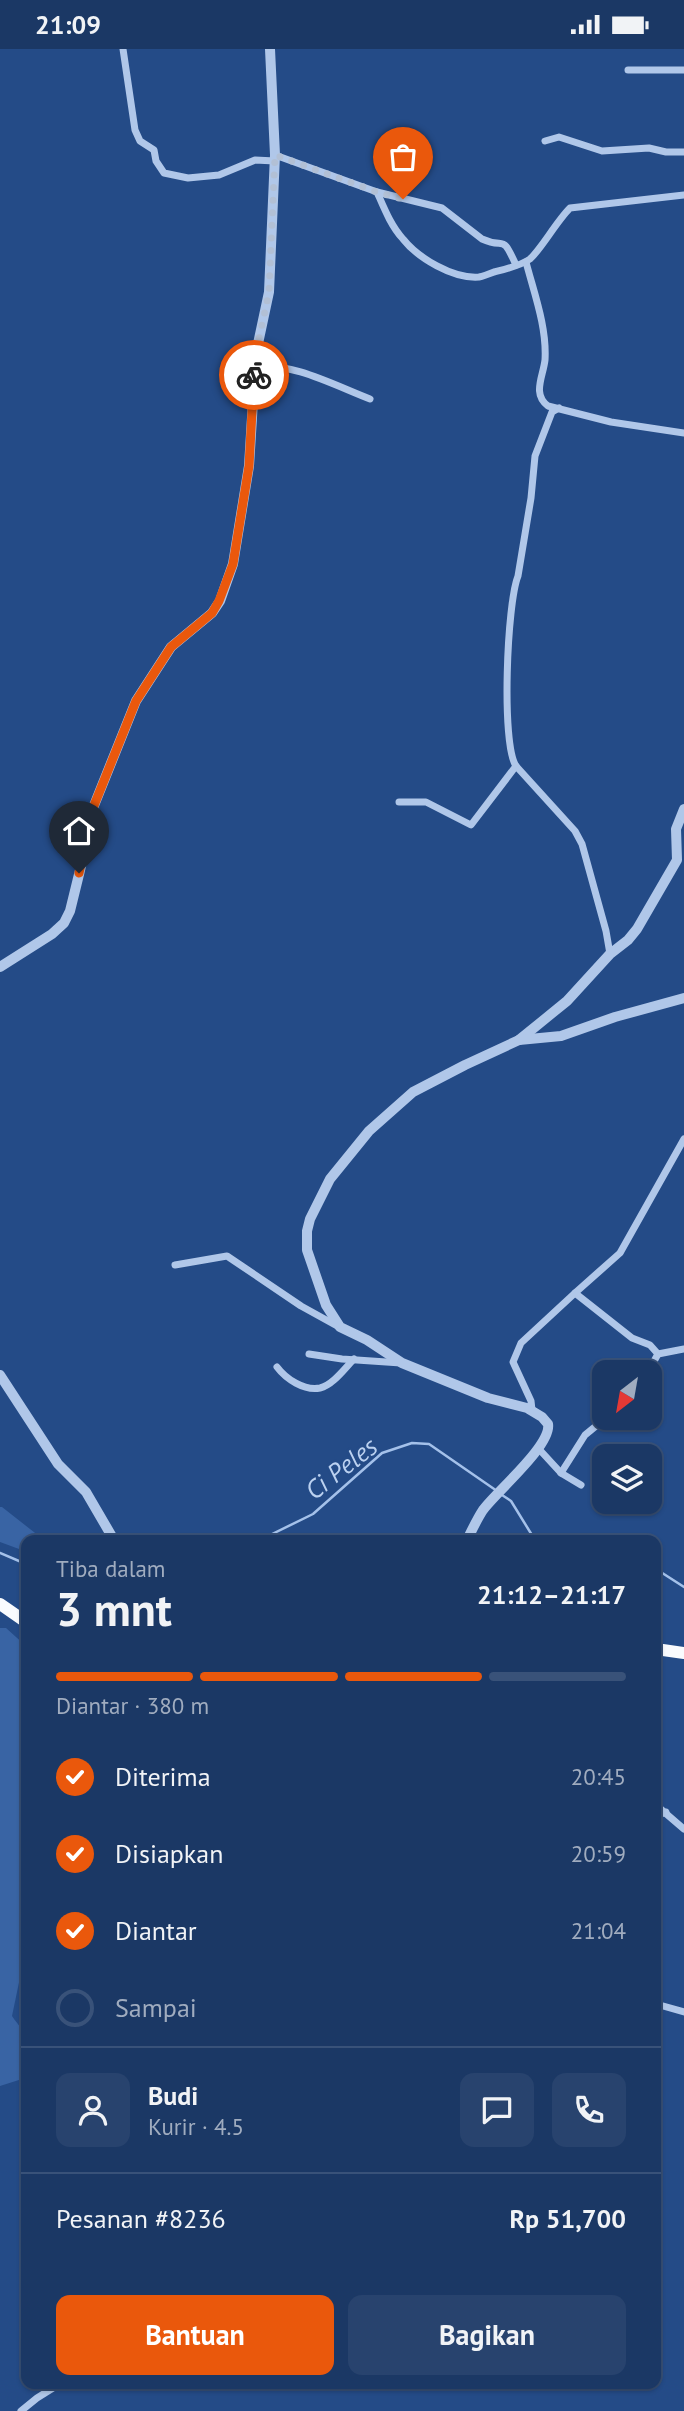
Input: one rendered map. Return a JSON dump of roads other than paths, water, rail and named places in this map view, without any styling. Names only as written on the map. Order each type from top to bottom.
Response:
[{"type":"highway","points":[[0,1604],[21,1619]]},
{"type":"highway","points":[[661,1650],[684,1653]]},
{"type":"street","points":[[124,49],[135,130],[140,141],[154,150],[156,161],[164,173],[188,178],[219,176],[256,160],[275,158],[377,192],[442,208],[482,239],[503,242],[516,265]]},
{"type":"street","points":[[0,967],[52,934],[64,923],[70,911],[84,854],[91,813],[136,701],[171,647],[212,613],[233,564],[249,466],[255,367],[269,292],[275,158],[270,49]]},
{"type":"street","points":[[628,70],[684,70]]},
{"type":"street","points":[[545,141],[559,137],[602,151],[649,148],[684,152]]},
{"type":"street","points":[[377,192],[402,239],[432,264],[477,277],[532,257],[570,208],[684,195]]},
{"type":"street","points":[[526,261],[542,322],[545,359],[540,398],[548,406],[611,422],[684,433]]},
{"type":"street","points":[[255,367],[271,366],[290,370],[370,399]]},
{"type":"street","points":[[558,408],[552,412],[535,456],[531,498],[514,588],[509,635],[509,740],[516,766],[575,831],[582,844],[610,954]]},
{"type":"street","points":[[399,802],[426,802],[471,825],[516,766]]},
{"type":"street","points":[[340,1327],[326,1305],[307,1249],[310,1219],[330,1179],[369,1131],[413,1092],[519,1041],[567,1001],[610,954],[628,940],[677,860],[676,829],[684,809]]},
{"type":"street","points":[[519,1041],[561,1036],[615,1017],[684,998]]},
{"type":"street","points":[[532,1410],[531,1401],[513,1362],[521,1343],[620,1254],[684,1139]]},
{"type":"street","points":[[175,1265],[227,1256],[301,1306],[367,1340],[402,1363],[488,1398],[516,1403],[532,1410],[548,1424],[547,1436],[510,1482],[483,1510],[470,1535]]},
{"type":"street","points":[[575,1293],[632,1338],[650,1345],[658,1354]]},
{"type":"street","points":[[658,1354],[684,1349]]},
{"type":"street","points":[[309,1353],[402,1363]]},
{"type":"street","points":[[655,1360],[658,1354]]},
{"type":"street","points":[[277,1367],[303,1387],[320,1388],[329,1384],[354,1359]]},
{"type":"street","points":[[0,1375],[58,1464],[86,1492],[111,1535]]},
{"type":"street","points":[[561,1473],[585,1435],[592,1429]]},
{"type":"street","points":[[538,1448],[561,1473],[581,1485]]},
{"type":"street","points":[[661,1808],[684,1829]]},
{"type":"street","points":[[661,1814],[666,1812]]},
{"type":"street","points":[[661,2005],[684,2012]]},
{"type":"street","points":[[21,2411],[51,2389]]},
{"type":"waterway","name":"Ci Peles","points":[[270,1535],[313,1514],[382,1453],[412,1443],[429,1444],[497,1491]]},
{"type":"waterway","name":"Ci Peles","points":[[502,1495],[511,1501],[532,1535]]},
{"type":"waterway","name":"Ci Peles","points":[[0,1553],[21,1562]]},
{"type":"waterway","name":"Ci Peles","points":[[661,1572],[684,1587]]}]
